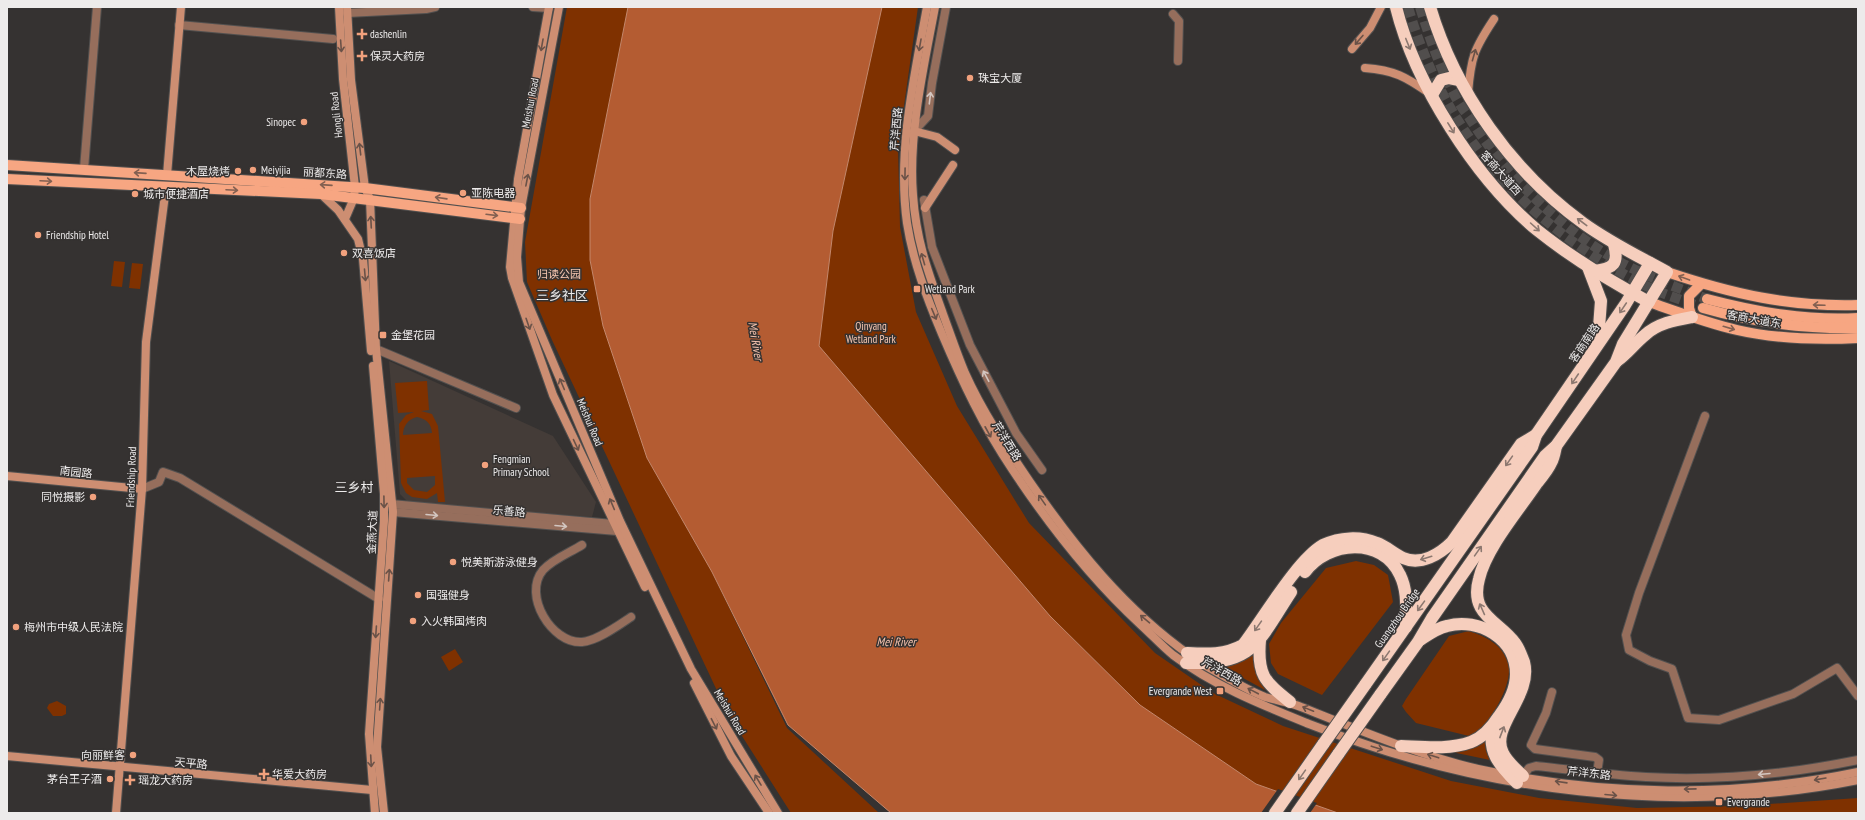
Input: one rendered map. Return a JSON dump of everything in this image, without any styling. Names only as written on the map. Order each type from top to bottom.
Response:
[{"type":"highway","name":"客商大道西","points":[[1396,7],[1407,42],[1432,95],[1471,159],[1503,196],[1537,229],[1592,269],[1649,302]]},
{"type":"highway","points":[[1297,813],[1418,642],[1432,618],[1545,456],[1556,446],[1616,362],[1623,344],[1667,272],[1614,244],[1582,223],[1543,190],[1512,156],[1484,119],[1459,80],[1447,55],[1430,7]]},
{"type":"highway","points":[[1432,95],[1441,80],[1449,78],[1459,80]]},
{"type":"highway","points":[[1597,346],[1600,330],[1601,301],[1592,269],[1610,268],[1614,264],[1616,253],[1614,244]]},
{"type":"highway","name":"客商南路","points":[[1536,435],[1597,346],[1650,263]]},
{"type":"highway","points":[[1616,362],[1632,350],[1646,334],[1659,326],[1692,317]]},
{"type":"highway","points":[[1186,658],[1232,651],[1243,645],[1300,566],[1322,546],[1334,541],[1348,538],[1362,538],[1378,543],[1404,558],[1417,561],[1431,557],[1443,550],[1452,542],[1521,444],[1536,435]]},
{"type":"highway","name":"Guangzhou Bridge","points":[[1275,813],[1532,447],[1536,435]]},
{"type":"highway","points":[[1520,780],[1503,754],[1499,743],[1500,734],[1520,697],[1523,683],[1524,663],[1515,643],[1486,617],[1480,605],[1477,592],[1479,578],[1491,551],[1551,463],[1556,446]]},
{"type":"highway","points":[[1186,658],[1201,663],[1219,662],[1233,659],[1245,654],[1260,640],[1308,568],[1321,557],[1334,550],[1349,546],[1364,547],[1377,552],[1390,561],[1395,567],[1404,585],[1406,627]]},
{"type":"highway","points":[[1401,746],[1453,747],[1481,737],[1493,726],[1510,699],[1516,675],[1515,665],[1510,652],[1501,639],[1490,630],[1476,625],[1461,623],[1441,628],[1418,642]]},
{"type":"highway","points":[[1260,640],[1258,660],[1263,675],[1270,686],[1290,702]]},
{"type":"highway","points":[[1493,726],[1490,740],[1492,750],[1508,774],[1520,780]]},
{"type":"main road","points":[[167,175],[181,7]]},
{"type":"main road","name":"Hongli Road","points":[[339,7],[343,79],[360,187]]},
{"type":"main road","name":"Meishui Road","points":[[559,7],[518,213],[510,267],[512,278],[553,395],[731,756],[769,813]]},
{"type":"main road","name":"芹洋西路","points":[[927,7],[908,115],[904,193],[912,250],[927,296],[962,382],[978,414],[994,443],[1033,500],[1098,583],[1172,654],[1186,658]]},
{"type":"main road","name":"芹洋西路","points":[[935,7],[921,79],[914,131],[912,193],[918,242],[926,269],[968,379],[1003,443],[1068,534],[1095,568],[1186,658],[1216,682],[1254,702],[1340,736]]},
{"type":"main road","points":[[1352,49],[1373,23],[1381,7]]},
{"type":"main road","name":"Meishui Road","points":[[549,8],[518,179],[517,258],[519,282],[618,526],[691,669],[778,813]]},
{"type":"main road","name":"Hongli Road","points":[[345,219],[360,187],[347,10]]},
{"type":"main road","points":[[1468,94],[1473,55],[1478,43],[1494,19]]},
{"type":"main road","points":[[1365,68],[1382,69],[1406,77],[1432,95]]},
{"type":"main road","points":[[914,131],[937,137],[955,150]]},
{"type":"main road","name":"丽都东路","points":[[7,165],[360,187],[518,213]]},
{"type":"main road","points":[[925,204],[953,165]]},
{"type":"main road","name":"丽都东路","points":[[7,179],[321,194],[518,213]]},
{"type":"main road","name":"Friendship Road","points":[[116,813],[142,489],[146,342],[166,187]]},
{"type":"main road","name":"金燕大道","points":[[360,187],[370,199],[376,348],[392,508],[377,747],[384,813]]},
{"type":"main road","name":"金燕大道","points":[[321,194],[345,219],[358,239],[364,259],[384,494],[384,521],[369,734],[372,790],[375,813]]},
{"type":"main road","points":[[358,239],[364,236],[372,236]]},
{"type":"main road","name":"客商大道东","points":[[1667,272],[1701,284],[1757,298],[1795,304],[1858,305]]},
{"type":"main road","points":[[1692,317],[1689,308],[1689,296],[1701,284]]},
{"type":"main road","name":"客商大道东","points":[[1649,302],[1736,330],[1776,336],[1830,339],[1858,338]]},
{"type":"main road","points":[[1858,318],[1834,319],[1770,314],[1705,304],[1739,319],[1778,325],[1837,329],[1858,328]]},
{"type":"main road","name":"南园路","points":[[7,476],[142,489]]},
{"type":"main road","name":"芹洋西路","points":[[1201,663],[1265,697],[1290,702],[1401,746]]},
{"type":"main road","name":"芹洋东路","points":[[1340,736],[1395,754],[1477,776],[1588,785],[1687,790],[1765,786],[1858,772]]},
{"type":"main road","points":[[1401,746],[1478,768],[1508,774]]},
{"type":"main road","name":"天平路","points":[[7,756],[120,768],[372,790]]},
{"type":"main road","name":"芹洋东路","points":[[1520,780],[1608,794],[1689,798],[1737,796],[1776,792],[1858,780]]},
{"type":"street","points":[[84,169],[97,7]]},
{"type":"street","points":[[347,10],[426,9],[435,7]]},
{"type":"street","points":[[533,7],[549,8]]},
{"type":"street","points":[[914,131],[928,116],[932,83],[946,7]]},
{"type":"street","points":[[1173,14],[1179,22],[1178,60]]},
{"type":"street","points":[[179,25],[333,39]]},
{"type":"street","points":[[925,204],[932,247],[970,345],[1016,433],[1042,470]]},
{"type":"street","points":[[376,348],[516,408]]},
{"type":"street","points":[[1705,416],[1639,593],[1626,635],[1629,650],[1650,661],[1672,669],[1688,718],[1719,720],[1793,694],[1837,668],[1858,696]]},
{"type":"street","points":[[142,489],[159,482],[164,472],[180,478],[379,599]]},
{"type":"street","name":"乐善路","points":[[392,508],[618,526]]},
{"type":"street","points":[[582,545],[555,560],[543,571],[537,584],[540,612],[547,623],[559,634],[573,642],[584,642],[608,631],[631,617]]},
{"type":"street","points":[[1552,692],[1546,713],[1531,745],[1535,749],[1595,757],[1599,760],[1597,773]]},
{"type":"street","points":[[1520,780],[1529,768],[1536,766],[1597,773],[1682,778],[1741,776],[1789,772],[1858,760]]},
{"type":"shaded area","name":"Fengmian Primary School","points":[[389,361],[553,436],[596,502],[592,517],[408,502],[400,494]]},
{"type":"green space","name":"归读公园","points":[[567,7],[628,7],[590,199],[590,260],[603,326],[647,458],[712,572],[787,728],[879,813],[791,813],[728,714],[552,340],[527,282],[525,242]]},
{"type":"green space","name":"Qinyang Wetland Park","points":[[882,7],[918,7],[898,148],[900,227],[916,312],[957,406],[1029,523],[1155,653],[1213,693],[1283,726],[1451,781],[1539,798],[1637,808],[1740,806],[1858,798],[1858,813],[1338,813],[1256,784],[1140,705],[1050,616],[819,346],[833,231]]},
{"type":"green space","points":[[114,261],[125,262],[122,287],[111,286]]},
{"type":"green space","points":[[132,263],[143,264],[140,289],[129,288]]},
{"type":"green space","points":[[427,381],[429,410],[421,411],[432,414],[438,426],[445,502],[438,502],[437,493],[427,499],[412,497],[406,493],[401,483],[399,424],[406,415],[414,412],[398,413],[395,383]],"holes":[[[417,417],[428,422],[432,433],[403,435],[407,423],[411,419]],[[435,476],[435,485],[427,492],[414,490],[407,483],[407,478]]]},
{"type":"green space","points":[[1356,561],[1374,565],[1388,575],[1393,602],[1322,695],[1278,674],[1271,663],[1269,644],[1281,623],[1326,568]]},
{"type":"green space","points":[[1469,631],[1493,642],[1498,646],[1508,663],[1508,679],[1496,708],[1485,724],[1476,733],[1469,736],[1416,723],[1402,706],[1406,699],[1449,636]]},
{"type":"green space","points":[[455,649],[463,662],[449,671],[441,657]]},
{"type":"green space","points":[[1254,655],[1257,673],[1265,690],[1223,667],[1237,663]]},
{"type":"green space","points":[[57,701],[66,706],[66,714],[62,716],[53,716],[47,708],[49,704]]},
{"type":"green space","points":[[1484,737],[1486,751],[1490,760],[1447,751]]},
{"type":"water","name":"Mei River","points":[[628,7],[882,7],[833,231],[819,346],[1050,616],[1140,705],[1256,784],[1338,813],[891,813],[788,725],[712,572],[647,458],[603,326],[590,260],[590,199]]},
{"type":"pier","points":[[1278,789],[1317,803],[1310,813],[1261,813]]},
{"type":"tunnel","points":[[1408,7],[1424,53],[1444,96],[1468,136],[1496,172],[1527,204],[1563,234],[1601,261],[1644,285],[1703,308]]},
{"type":"tunnel","points":[[1420,7],[1439,61],[1458,102],[1484,139],[1517,180],[1555,217],[1576,233],[1620,262],[1652,277],[1707,299]]},
{"type":"place","name":"dashenlin","points":[[362,34]]},
{"type":"place","name":"保灵大药房","points":[[362,56]]},
{"type":"place","name":"珠宝大厦","points":[[970,78]]},
{"type":"place","name":"Sinopec","points":[[304,122]]},
{"type":"place","name":"Meiyijia","points":[[253,170]]},
{"type":"place","name":"木屋烧烤","points":[[238,171]]},
{"type":"place","name":"亚陈电器","points":[[463,193]]},
{"type":"place","name":"城市便捷酒店","points":[[135,194]]},
{"type":"place","name":"Friendship Hotel","points":[[38,235]]},
{"type":"place","name":"双喜饭店","points":[[344,253]]},
{"type":"place","name":"Wetland Park","points":[[917,289]]},
{"type":"place","name":"金堡花园","points":[[383,335]]},
{"type":"place","name":"Fengmian Primary School","points":[[485,465]]},
{"type":"place","name":"同悦摄影","points":[[93,497]]},
{"type":"place","name":"悦美斯游泳健身","points":[[453,562]]},
{"type":"place","name":"国强健身","points":[[418,595]]},
{"type":"place","name":"入火韩国烤肉","points":[[413,621]]},
{"type":"place","name":"梅州市中级人民法院","points":[[16,627]]},
{"type":"place","name":"Evergrande West","points":[[1220,691]]},
{"type":"place","name":"向丽鲜客","points":[[133,755]]},
{"type":"place","name":"华爱大药房","points":[[264,774]]},
{"type":"place","name":"茅台王子酒","points":[[110,779]]},
{"type":"place","name":"瑶龙大药房","points":[[130,780]]},
{"type":"place","name":"Evergrande","points":[[1719,802]]},
{"type":"district","name":"三乡社区","points":[[562,295]]},
{"type":"district","name":"三乡村","points":[[354,487]]}]
